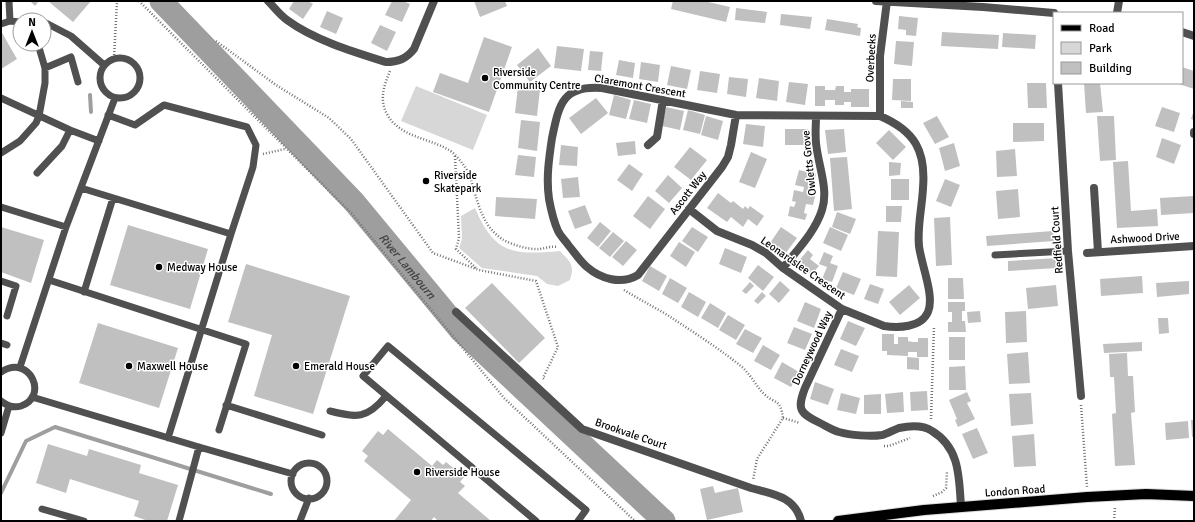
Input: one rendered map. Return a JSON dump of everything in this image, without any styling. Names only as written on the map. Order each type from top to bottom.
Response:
[{"type":"main road","name":"London Road","points":[[838,521],[908,511],[1146,494],[1194,496]]},
{"type":"street","points":[[268,1],[287,20],[308,32],[338,46],[386,62],[394,62],[403,59],[414,49],[434,1]]},
{"type":"street","points":[[876,1],[956,5],[1053,13]]},
{"type":"street","points":[[1117,12],[1119,1]]},
{"type":"street","name":"Overbecks","points":[[880,116],[880,56],[887,2]]},
{"type":"street","points":[[1183,32],[1194,36]]},
{"type":"street","name":"Redfield Court","points":[[1058,84],[1068,250],[1081,396]]},
{"type":"street","name":"Claremont Crescent","points":[[638,275],[631,279],[625,280],[602,277],[587,267],[559,232],[549,199],[548,160],[559,107],[571,94],[579,89],[590,87],[602,88],[736,115],[880,116]]},
{"type":"street","points":[[648,145],[657,137],[663,100]]},
{"type":"street","name":"Ascott Way","points":[[638,275],[722,167],[728,157],[736,115]]},
{"type":"street","name":"Owletts Grove","points":[[783,268],[816,224],[822,209],[824,192],[816,143],[816,116]]},
{"type":"street","name":"Leonardslee Crescent","points":[[689,209],[717,230],[752,245],[766,253],[783,268],[842,309],[884,326],[910,326],[924,318],[928,312],[930,303],[919,247],[918,232],[923,188],[923,169],[916,144],[908,133],[898,124],[880,116]]},
{"type":"street","name":"Ashwood Drive","points":[[1094,188],[1098,252]]},
{"type":"street","name":"Ashwood Drive","points":[[1087,253],[1194,246]]},
{"type":"street","name":"Dorneywood Way","points":[[842,309],[801,398],[800,408],[803,413],[809,418],[840,432],[861,436],[881,435],[900,428],[912,426],[930,430],[939,436],[949,446],[956,460],[961,507]]},
{"type":"street","name":"Brookvale Court","points":[[456,312],[582,429],[751,488],[779,496],[790,502],[796,508],[801,521]]},
{"type":"lane","points":[[1,24],[10,21],[9,1]]},
{"type":"lane","points":[[52,27],[72,36],[104,65]]},
{"type":"lane","points":[[1,153],[20,141],[36,123],[39,116],[45,83],[45,68],[40,52]]},
{"type":"lane","points":[[45,68],[71,57],[78,82]]},
{"type":"lane","points":[[114,58],[132,61],[137,66],[140,76],[140,84],[137,90],[132,95],[125,98],[115,98],[108,95],[103,90],[99,77],[100,70],[104,65],[107,61],[114,58]]},
{"type":"lane","points":[[1,98],[70,130],[99,141]]},
{"type":"lane","points":[[20,367],[66,227],[115,98]]},
{"type":"lane","points":[[108,115],[135,124],[164,105],[247,127],[256,145],[256,156],[253,167],[168,438]]},
{"type":"lane","points":[[37,173],[62,146],[70,130]]},
{"type":"lane","points":[[81,188],[231,234]]},
{"type":"lane","points":[[84,292],[113,198]]},
{"type":"lane","points":[[1,207],[66,227]]},
{"type":"lane","points":[[995,255],[1068,250]]},
{"type":"lane","points":[[49,280],[201,331],[246,344],[219,430]]},
{"type":"lane","points":[[1,281],[16,286],[7,316]]},
{"type":"lane","points":[[536,521],[363,376],[388,346],[586,510],[578,521]]},
{"type":"lane","points":[[1,372],[13,367],[20,367],[30,374],[35,385],[32,397],[28,402],[22,405],[16,407],[10,406],[1,401]]},
{"type":"lane","points":[[330,411],[341,414],[365,414],[379,404],[386,396]]},
{"type":"lane","points":[[32,397],[293,474]]},
{"type":"lane","points":[[226,405],[322,435]]},
{"type":"lane","points":[[1,433],[10,406]]},
{"type":"lane","points":[[179,521],[199,447]]},
{"type":"lane","points":[[305,463],[315,464],[320,467],[327,479],[324,491],[319,495],[309,498],[301,496],[292,487],[291,481],[293,474],[299,466],[305,463]]},
{"type":"lane","points":[[300,521],[309,498]]},
{"type":"lane","points":[[42,509],[84,521]]},
{"type":"path","points":[[114,58],[117,1]]},
{"type":"path","points":[[139,1],[352,214],[504,398],[636,521]]},
{"type":"path","points":[[216,41],[276,85],[329,118],[351,139],[433,253],[479,270],[536,281],[558,346],[543,378],[548,384]]},
{"type":"path","points":[[256,156],[286,148]]},
{"type":"path","points":[[455,155],[459,238],[456,249],[479,270]]},
{"type":"path","points":[[931,422],[934,326]]},
{"type":"path","points":[[1081,396],[1087,487]]},
{"type":"path","points":[[751,488],[757,459],[783,418]]},
{"type":"path","points":[[933,496],[942,492],[947,487],[947,465]]},
{"type":"path","points":[[1114,521],[1115,507]]},
{"type":"green space","points":[[416,86],[487,115],[473,150],[401,121]]},
{"type":"green space","points":[[475,208],[490,235],[508,249],[530,253],[560,251],[571,264],[572,270],[570,280],[558,286],[547,284],[537,276],[482,268],[459,248],[462,239],[461,216]]},
{"type":"building","points":[[30,1],[39,1],[35,6]]},
{"type":"building","points":[[48,1],[91,1],[73,22]]},
{"type":"building","points":[[294,1],[308,1],[313,4],[303,19],[289,9]]},
{"type":"building","points":[[392,1],[403,1],[410,4],[402,22],[385,15]]},
{"type":"building","points":[[474,1],[505,1],[507,6],[480,17]]},
{"type":"building","points":[[673,1],[704,1],[730,7],[726,22],[671,9]]},
{"type":"building","points":[[736,8],[767,12],[765,23],[735,20]]},
{"type":"building","points":[[327,11],[343,18],[336,34],[320,27]]},
{"type":"building","points":[[781,14],[812,17],[810,29],[780,25]]},
{"type":"building","points":[[899,16],[918,18],[916,36],[906,35],[906,30],[898,29]]},
{"type":"building","points":[[827,19],[858,24],[857,27],[861,28],[860,36],[825,30]]},
{"type":"building","points":[[380,25],[396,32],[387,51],[371,43]]},
{"type":"building","points":[[1,31],[17,59],[1,69]]},
{"type":"building","points":[[942,32],[999,35],[998,49],[941,46]]},
{"type":"building","points":[[1003,33],[1036,35],[1035,49],[1002,47]]},
{"type":"building","name":"Riverside Community Centre","points":[[484,37],[512,47],[489,112],[433,92],[440,73],[468,83]]},
{"type":"building","points":[[896,41],[914,42],[912,66],[894,64]]},
{"type":"building","points":[[557,46],[584,49],[581,71],[554,68]]},
{"type":"building","points":[[538,48],[551,66],[530,82],[517,65]]},
{"type":"building","points":[[590,51],[603,52],[601,71],[588,70]]},
{"type":"building","points":[[619,60],[635,63],[633,78],[616,75]]},
{"type":"building","points":[[641,62],[660,65],[658,82],[639,79]]},
{"type":"building","points":[[671,66],[691,70],[687,89],[667,85]]},
{"type":"building","points":[[1183,67],[1194,71],[1194,89],[1179,84],[1183,84]]},
{"type":"building","points":[[700,71],[720,74],[717,93],[697,90]]},
{"type":"building","points":[[729,77],[748,79],[746,97],[727,94]]},
{"type":"building","points":[[759,78],[779,81],[777,101],[756,98]]},
{"type":"building","points":[[893,79],[911,79],[911,101],[892,100]]},
{"type":"building","points":[[789,82],[808,84],[805,105],[786,102]]},
{"type":"building","points":[[1027,83],[1046,83],[1047,108],[1028,108]]},
{"type":"building","points":[[1084,84],[1100,84],[1103,112],[1086,113]]},
{"type":"building","points":[[518,86],[540,89],[537,116],[515,113]]},
{"type":"building","points":[[815,86],[825,86],[825,90],[835,90],[836,86],[844,86],[844,92],[851,92],[851,89],[869,89],[869,107],[851,107],[851,102],[844,102],[844,105],[835,105],[835,100],[825,100],[825,106],[815,106]]},
{"type":"building","points":[[614,95],[631,100],[626,119],[609,115]]},
{"type":"building","points":[[596,98],[608,113],[581,134],[569,118]]},
{"type":"building","points":[[634,100],[651,104],[647,123],[629,119]]},
{"type":"building","points":[[901,101],[913,102],[913,108],[901,108]]},
{"type":"building","points":[[666,107],[684,111],[680,130],[662,126]]},
{"type":"building","points":[[1162,107],[1180,113],[1174,132],[1155,126]]},
{"type":"building","points":[[688,110],[705,115],[700,134],[683,130]]},
{"type":"building","points":[[1194,110],[1194,120],[1191,119]]},
{"type":"building","points":[[706,116],[723,121],[718,140],[701,135]]},
{"type":"building","points":[[937,116],[949,137],[935,144],[923,123]]},
{"type":"building","points":[[1097,116],[1114,116],[1116,160],[1100,161]]},
{"type":"building","points":[[521,120],[540,122],[537,151],[518,148]]},
{"type":"building","points":[[1013,123],[1044,123],[1044,141],[1013,142]]},
{"type":"building","points":[[746,124],[765,126],[763,147],[743,144]]},
{"type":"building","points":[[785,129],[808,129],[808,145],[785,145]]},
{"type":"building","points":[[844,129],[846,152],[828,154],[825,130]]},
{"type":"building","points":[[889,130],[906,147],[893,160],[876,143]]},
{"type":"building","points":[[1162,138],[1181,145],[1174,164],[1156,157]]},
{"type":"building","points":[[635,141],[636,154],[618,156],[616,143]]},
{"type":"building","points":[[954,143],[960,166],[945,171],[939,148]]},
{"type":"building","points":[[561,145],[578,147],[577,166],[559,165]]},
{"type":"building","points":[[690,147],[707,160],[691,180],[674,167]]},
{"type":"building","points":[[1015,149],[1017,176],[997,177],[996,151]]},
{"type":"building","points":[[751,152],[767,159],[755,188],[739,182]]},
{"type":"building","points":[[518,155],[536,157],[534,177],[515,175]]},
{"type":"building","points":[[847,157],[852,209],[834,211],[830,158]]},
{"type":"building","points":[[1128,161],[1131,211],[1157,209],[1158,226],[1117,228],[1113,162]]},
{"type":"building","points":[[889,162],[901,163],[900,175],[889,176]]},
{"type":"building","points":[[629,164],[643,174],[632,191],[617,180]]},
{"type":"building","points":[[799,170],[816,174],[811,195],[815,196],[813,205],[806,204],[804,213],[807,214],[805,220],[788,216],[790,206],[794,207],[796,202],[792,201],[794,190],[803,192],[804,187],[795,185]]},
{"type":"building","points":[[668,175],[682,188],[669,203],[655,191]]},
{"type":"building","points":[[578,177],[580,197],[563,198],[561,179]]},
{"type":"building","points":[[891,179],[909,179],[909,200],[891,200]]},
{"type":"building","points":[[945,179],[960,185],[951,207],[936,201]]},
{"type":"building","points":[[1018,189],[1020,217],[998,219],[996,191]]},
{"type":"building","points":[[718,193],[731,203],[733,201],[743,209],[745,206],[748,209],[750,206],[764,216],[757,226],[748,219],[743,227],[731,217],[727,222],[707,208]]},
{"type":"building","points":[[648,196],[665,209],[650,229],[633,216]]},
{"type":"building","points":[[1194,196],[1194,213],[1161,215],[1160,198]]},
{"type":"building","points":[[496,197],[537,199],[535,219],[495,216]]},
{"type":"building","points":[[585,205],[592,223],[575,229],[568,211]]},
{"type":"building","points":[[886,206],[902,206],[901,222],[886,222]]},
{"type":"building","points":[[837,212],[856,219],[850,234],[832,227]]},
{"type":"building","points":[[950,217],[952,265],[936,266],[934,218]]},
{"type":"building","points":[[600,222],[611,231],[598,247],[587,238]]},
{"type":"building","name":"Medway House","points":[[128,225],[208,249],[190,309],[110,285]]},
{"type":"building","points":[[1,227],[44,240],[31,283],[1,272]]},
{"type":"building","points":[[692,227],[708,237],[698,252],[682,241]]},
{"type":"building","points":[[781,227],[797,238],[785,254],[770,243]]},
{"type":"building","points":[[830,227],[848,235],[841,251],[823,243]]},
{"type":"building","points":[[878,231],[899,232],[897,277],[876,276]]},
{"type":"building","points":[[1053,231],[1054,241],[987,246],[986,236]]},
{"type":"building","points":[[613,232],[624,241],[610,257],[599,248]]},
{"type":"building","points":[[626,241],[637,250],[623,266],[612,257]]},
{"type":"building","points":[[679,242],[695,252],[686,267],[670,256]]},
{"type":"building","points":[[725,248],[747,257],[741,273],[719,264]]},
{"type":"building","points":[[808,250],[813,255],[810,259],[819,266],[811,275],[797,263]]},
{"type":"building","points":[[824,252],[833,256],[830,263],[838,266],[832,282],[822,279],[827,267],[819,264]]},
{"type":"building","points":[[1057,258],[1057,268],[1008,271],[1008,261]]},
{"type":"building","name":"Emerald House","points":[[246,264],[350,296],[313,414],[254,396],[272,335],[228,322]]},
{"type":"building","points":[[758,265],[774,277],[763,291],[748,278]]},
{"type":"building","points":[[650,266],[667,276],[659,291],[642,281]]},
{"type":"building","points":[[843,272],[861,279],[854,295],[836,288]]},
{"type":"building","points":[[1142,276],[1143,293],[1101,296],[1100,279]]},
{"type":"building","points":[[670,278],[687,288],[678,303],[662,294]]},
{"type":"building","points":[[948,278],[963,278],[964,299],[948,299]]},
{"type":"building","points":[[780,281],[790,290],[779,303],[769,294]]},
{"type":"building","points":[[1189,281],[1189,294],[1157,297],[1156,283]]},
{"type":"building","points":[[750,282],[754,286],[746,294],[742,291]]},
{"type":"building","points":[[492,283],[545,338],[519,363],[465,308]]},
{"type":"building","points":[[870,284],[884,289],[878,304],[864,299]]},
{"type":"building","points":[[909,285],[920,298],[900,315],[889,302]]},
{"type":"building","points":[[1056,285],[1058,306],[1028,309],[1026,288]]},
{"type":"building","points":[[689,292],[706,302],[698,317],[681,307]]},
{"type":"building","points":[[762,292],[766,296],[758,304],[754,301]]},
{"type":"building","points":[[805,302],[821,309],[814,328],[797,321]]},
{"type":"building","points":[[948,302],[965,302],[965,311],[962,311],[962,321],[965,321],[966,332],[948,332],[948,322],[952,322],[952,312],[948,312]]},
{"type":"building","points":[[710,303],[726,313],[718,328],[701,318]]},
{"type":"building","points":[[980,311],[981,322],[968,323],[967,312]]},
{"type":"building","points":[[1026,311],[1027,342],[1006,343],[1005,312]]},
{"type":"building","points":[[728,315],[745,325],[736,340],[719,330]]},
{"type":"building","points":[[1158,318],[1168,318],[1169,333],[1159,334]]},
{"type":"building","points":[[848,321],[865,328],[856,346],[840,339]]},
{"type":"building","name":"Maxwell House","points":[[98,323],[178,348],[159,408],[79,383]]},
{"type":"building","points":[[794,327],[812,334],[805,350],[787,343]]},
{"type":"building","points":[[745,329],[762,338],[753,353],[736,344]]},
{"type":"building","points":[[882,334],[894,334],[894,344],[898,344],[898,337],[908,337],[908,341],[913,342],[918,342],[918,338],[928,338],[928,357],[917,357],[917,352],[908,352],[908,356],[887,355],[887,351],[882,351]]},
{"type":"building","points":[[949,337],[965,337],[965,360],[949,360]]},
{"type":"building","points":[[1142,342],[1142,351],[1104,353],[1103,344]]},
{"type":"building","points":[[763,345],[780,355],[771,370],[754,361]]},
{"type":"building","points":[[841,349],[859,356],[852,372],[834,365]]},
{"type":"building","points":[[1028,352],[1030,383],[1009,384],[1007,354]]},
{"type":"building","points":[[1127,353],[1128,376],[1133,376],[1135,412],[1131,413],[1135,465],[1115,466],[1112,414],[1116,413],[1114,377],[1110,377],[1109,354]]},
{"type":"building","points":[[907,357],[919,358],[919,370],[907,369]]},
{"type":"building","points":[[782,362],[799,372],[791,387],[774,378]]},
{"type":"building","points":[[965,366],[966,390],[949,390],[949,367]]},
{"type":"building","points":[[815,382],[834,389],[828,405],[810,399]]},
{"type":"building","points":[[927,391],[928,410],[911,411],[910,392]]},
{"type":"building","points":[[903,392],[904,412],[887,413],[885,394]]},
{"type":"building","points":[[967,392],[971,401],[967,403],[975,419],[958,427],[955,420],[957,419],[949,400]]},
{"type":"building","points":[[841,393],[860,398],[856,414],[837,410]]},
{"type":"building","points":[[1031,393],[1033,424],[1011,426],[1009,394]]},
{"type":"building","points":[[881,394],[881,414],[864,414],[864,395]]},
{"type":"building","points":[[1191,420],[1194,420],[1194,437],[1192,437]]},
{"type":"building","points":[[1188,421],[1189,438],[1166,440],[1165,423]]},
{"type":"building","points":[[977,428],[988,453],[973,459],[962,434]]},
{"type":"building","name":"Riverside House","points":[[388,429],[432,466],[437,460],[443,465],[446,462],[464,477],[460,482],[465,486],[458,493],[491,521],[438,521],[434,517],[431,521],[394,521],[411,500],[364,461],[368,456],[362,451],[378,431],[383,435]]},
{"type":"building","points":[[1034,434],[1036,466],[1014,467],[1012,436]]},
{"type":"building","points":[[48,444],[87,456],[89,449],[141,465],[139,473],[178,485],[167,521],[148,521],[134,516],[139,501],[70,479],[66,493],[36,483]]},
{"type":"building","points":[[713,486],[715,493],[738,488],[743,512],[707,520],[700,489]]},
{"type":"waterway","name":"River Lambourn","points":[[161,1],[354,202],[460,330],[664,521]]},
{"type":"waterway","points":[[90,95],[91,112]]},
{"type":"waterway","points":[[1,493],[26,441],[55,427],[271,494]]},
{"type":"place","name":"Riverside Community Centre","points":[[485,78]]},
{"type":"place","name":"Riverside Skatepark","points":[[426,181]]},
{"type":"place","name":"Medway House","points":[[159,267]]},
{"type":"place","name":"Maxwell House","points":[[129,366]]},
{"type":"place","name":"Emerald House","points":[[296,366]]},
{"type":"place","name":"Riverside House","points":[[417,472]]}]
